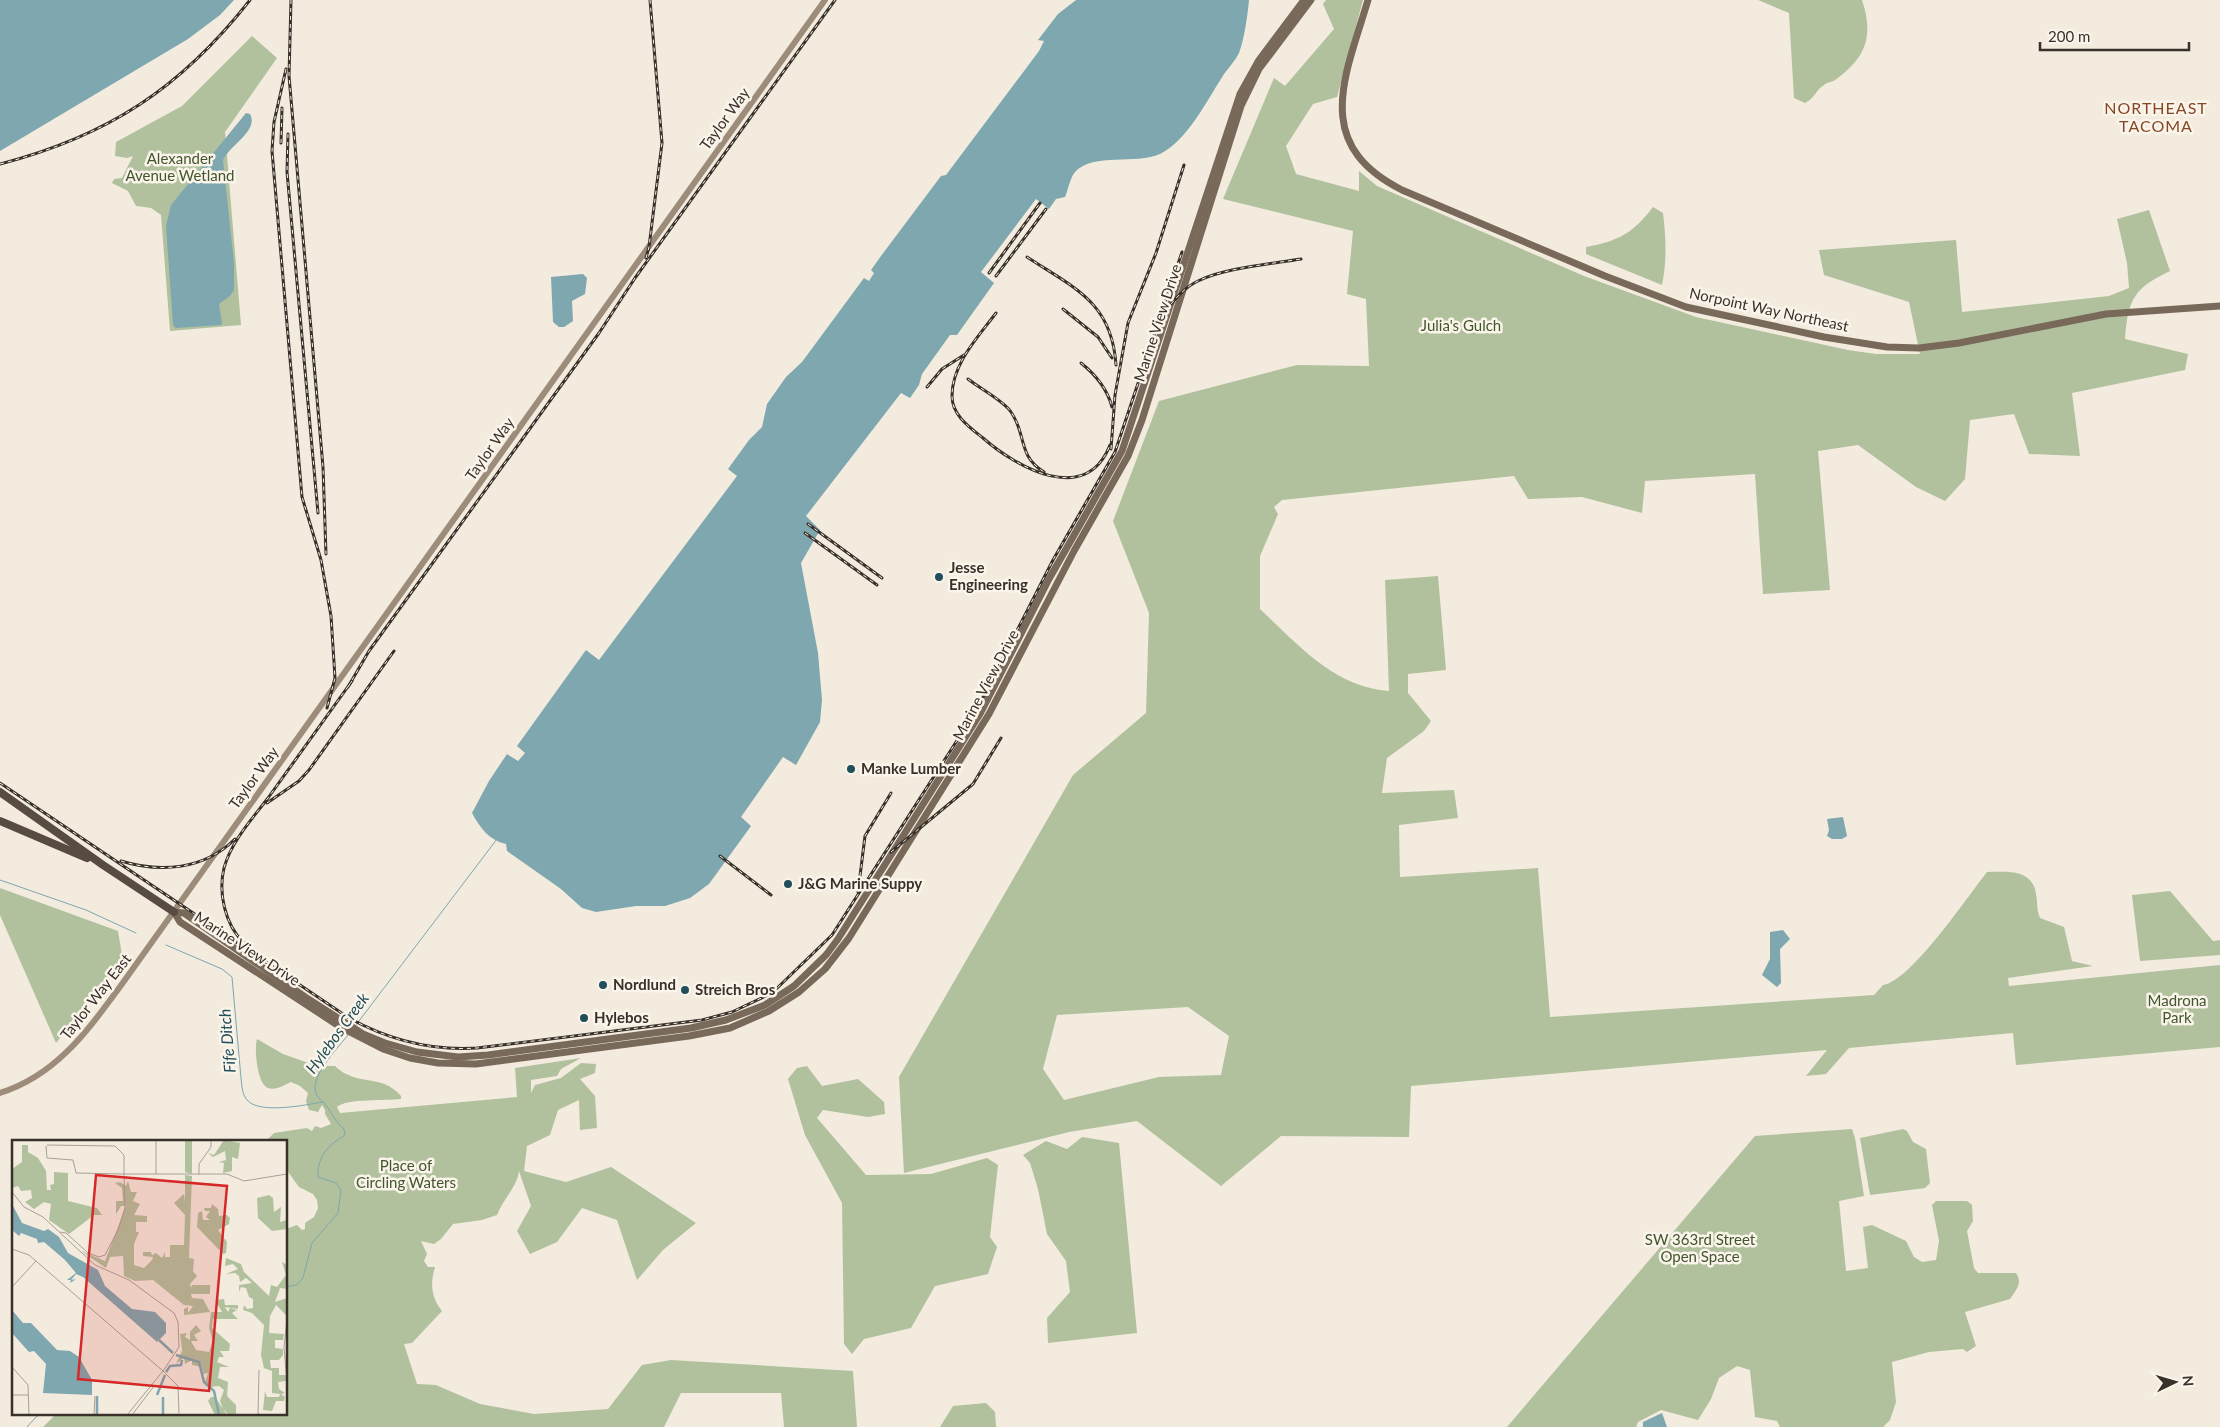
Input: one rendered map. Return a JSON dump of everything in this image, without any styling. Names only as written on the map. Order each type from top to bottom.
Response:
[{"type":"highway","points":[[0,792],[102,865],[174,912]]},
{"type":"highway","points":[[0,821],[102,865]]},
{"type":"main road","name":"Marine View Drive","points":[[362,1036],[417,1052],[477,1056],[700,1026],[726,1020],[765,1005],[794,986],[826,955],[847,926],[980,714],[1049,579],[1122,451],[1240,94],[1259,60],[1304,0]]},
{"type":"main road","name":"Marine View Drive","points":[[174,912],[180,922],[343,1025],[383,1049],[410,1058],[458,1064],[491,1062],[689,1036],[730,1028],[769,1011],[799,992],[825,969],[849,938],[989,714],[1065,567],[1128,456],[1142,420],[1241,106],[1259,69],[1311,0]]},
{"type":"main road","name":"Norpoint Way Northeast","points":[[1368,0],[1344,86],[1341,109],[1349,143],[1361,161],[1384,181],[1402,190],[1646,293],[1727,317],[1824,337],[1903,347],[1959,342],[2097,315],[2220,306]]},
{"type":"street","name":"Taylor Way","points":[[174,912],[825,0]]},
{"type":"street","name":"Taylor Way East","points":[[0,1093],[24,1084],[52,1067],[76,1045],[174,912]]},
{"type":"green space","points":[[1326,0],[1363,0],[1337,97],[1313,104],[1286,146],[1296,174],[1359,191],[1359,171],[1377,186],[1584,276],[1696,317],[1848,350],[1876,354],[1920,354],[1909,302],[1824,275],[1819,250],[1956,240],[1962,312],[2109,296],[2129,288],[2127,263],[2117,219],[2149,210],[2170,271],[2148,283],[2135,296],[2128,314],[2125,339],[2188,354],[2185,370],[2072,393],[2080,456],[2029,454],[2014,414],[1970,420],[1965,479],[1945,501],[1916,487],[1858,445],[1818,451],[1830,590],[1763,594],[1755,474],[1645,481],[1642,513],[1582,497],[1528,499],[1514,476],[1282,500],[1274,507],[1278,514],[1260,556],[1260,609],[1303,650],[1334,673],[1351,682],[1369,688],[1389,691],[1385,580],[1438,576],[1446,670],[1408,674],[1408,693],[1431,721],[1424,731],[1387,758],[1382,793],[1454,790],[1458,818],[1399,825],[1400,877],[1538,868],[1550,1017],[1874,995],[1883,985],[1894,980],[1923,954],[1987,872],[2017,873],[2024,876],[2034,886],[2040,918],[2064,927],[2072,961],[2093,966],[2008,978],[2009,986],[2220,965],[2220,1047],[2016,1065],[2013,1033],[1849,1048],[1826,1074],[1806,1076],[1827,1050],[1411,1086],[1409,1137],[1281,1136],[1221,1186],[1137,1121],[1069,1132],[904,1173],[899,1077],[1073,775],[1146,713],[1149,613],[1113,521],[1159,401],[1297,365],[1369,366],[1366,299],[1347,294],[1353,231],[1223,199],[1274,78],[1285,86],[1334,29],[1323,4]],"holes":[[[1188,1007],[1229,1036],[1221,1075],[1159,1077],[1064,1100],[1043,1069],[1057,1015]]]},
{"type":"green space","points":[[1758,0],[1862,0],[1867,25],[1865,45],[1860,55],[1846,72],[1821,87],[1805,103],[1794,98],[1789,13]]},
{"type":"green space","name":"Alexander Avenue Wetland","points":[[252,36],[277,58],[225,132],[241,325],[170,331],[161,215],[151,208],[136,206],[128,191],[112,183],[114,179],[122,178],[133,156],[127,158],[115,156],[116,142],[182,106]]},
{"type":"green space","points":[[1653,207],[1663,213],[1665,267],[1662,285],[1586,254],[1586,247],[1608,242],[1632,230]]},
{"type":"green space","points":[[0,888],[118,931],[123,961],[56,1043],[0,915]]},
{"type":"green space","points":[[2170,891],[2213,941],[2220,940],[2220,955],[2140,961],[2132,895]]},
{"type":"green space","name":"Place of Circling Waters","points":[[257,1039],[283,1054],[317,1066],[335,1066],[343,1072],[360,1079],[386,1085],[394,1089],[401,1096],[401,1099],[349,1102],[337,1107],[340,1113],[517,1097],[515,1068],[581,1058],[561,1069],[557,1076],[531,1080],[531,1093],[535,1085],[561,1078],[581,1063],[596,1064],[595,1073],[580,1079],[595,1096],[597,1128],[580,1130],[579,1100],[558,1110],[550,1135],[527,1146],[524,1171],[566,1182],[611,1167],[696,1223],[663,1250],[637,1280],[617,1220],[582,1208],[557,1242],[530,1254],[517,1231],[531,1206],[519,1171],[516,1182],[497,1215],[482,1220],[453,1224],[441,1239],[434,1244],[421,1241],[427,1254],[424,1261],[428,1267],[435,1267],[432,1290],[442,1311],[412,1343],[404,1344],[417,1384],[436,1385],[480,1404],[534,1414],[608,1409],[642,1365],[671,1360],[853,1371],[857,1427],[784,1427],[781,1393],[681,1393],[664,1427],[43,1427],[56,1414],[288,1414],[288,1228],[297,1225],[302,1230],[305,1229],[305,1223],[314,1217],[318,1208],[317,1200],[313,1194],[299,1187],[288,1172],[288,1140],[268,1140],[274,1133],[307,1128],[312,1131],[315,1126],[321,1128],[331,1124],[322,1105],[318,1112],[309,1110],[306,1101],[308,1093],[300,1086],[291,1082],[274,1089],[264,1085],[257,1066]]},
{"type":"green space","points":[[807,1066],[822,1086],[858,1079],[884,1102],[885,1114],[868,1117],[823,1110],[817,1118],[866,1175],[931,1174],[987,1158],[998,1165],[990,1237],[997,1247],[988,1274],[935,1286],[911,1328],[864,1339],[852,1354],[844,1344],[842,1203],[805,1135],[788,1079],[797,1068]]},
{"type":"green space","name":"SW 363rd Street Open Space","points":[[1852,1129],[1864,1196],[1839,1201],[1846,1271],[1868,1268],[1863,1227],[1872,1225],[1906,1241],[1914,1257],[1922,1262],[1936,1260],[1939,1241],[1932,1205],[1936,1201],[1967,1201],[1972,1205],[1973,1221],[1967,1231],[1974,1268],[1978,1273],[2016,1273],[2019,1280],[2018,1286],[2010,1299],[1965,1312],[1976,1346],[1967,1352],[1963,1349],[1929,1352],[1892,1362],[1896,1402],[1890,1420],[1883,1427],[1780,1427],[1777,1421],[1755,1417],[1750,1370],[1737,1366],[1719,1378],[1711,1399],[1698,1420],[1661,1410],[1638,1422],[1636,1427],[1507,1427],[1755,1136]]},
{"type":"green space","points":[[1903,1129],[1907,1131],[1913,1142],[1926,1149],[1930,1183],[1925,1188],[1870,1195],[1860,1138]]},
{"type":"green space","points":[[1082,1137],[1119,1143],[1137,1333],[1048,1343],[1047,1318],[1070,1292],[1066,1261],[1047,1234],[1038,1189],[1030,1163],[1023,1155],[1046,1141],[1067,1149]]},
{"type":"green space","points":[[986,1403],[995,1412],[996,1427],[940,1427],[953,1406]]},
{"type":"water","points":[[0,0],[234,0],[220,15],[188,39],[0,151]]},
{"type":"water","points":[[1076,0],[1249,0],[1247,19],[1239,53],[1188,130],[1170,148],[1160,154],[1139,159],[1104,160],[1083,166],[1073,175],[1065,197],[1056,199],[1049,209],[1036,199],[981,272],[994,283],[957,335],[950,335],[922,374],[919,385],[910,398],[901,393],[806,516],[820,530],[801,563],[818,653],[822,700],[820,722],[796,765],[783,757],[741,817],[751,826],[709,884],[690,898],[665,906],[636,906],[596,912],[582,908],[561,889],[507,851],[506,844],[495,840],[478,824],[472,813],[489,781],[507,754],[518,761],[525,753],[517,746],[586,650],[599,660],[737,476],[728,469],[749,440],[762,427],[767,404],[786,377],[802,362],[864,278],[869,281],[874,273],[871,270],[881,256],[941,176],[946,175],[1039,51],[1044,41],[1038,40],[1058,14]]},
{"type":"water","points":[[246,113],[250,114],[251,126],[223,160],[234,263],[234,290],[230,296],[219,304],[221,325],[176,328],[173,325],[166,226],[171,205]]},
{"type":"water","points":[[583,274],[587,278],[585,294],[572,301],[573,321],[564,327],[559,327],[553,322],[551,277]]},
{"type":"water","points":[[1843,817],[1847,836],[1842,839],[1832,839],[1827,836],[1829,830],[1827,819]]},
{"type":"water","points":[[1783,930],[1790,939],[1780,949],[1781,983],[1777,987],[1762,975],[1770,959],[1770,932]]},
{"type":"water","points":[[1662,1413],[1667,1427],[1643,1427],[1643,1422]]},
{"type":"waterway","name":"Hylebos Creek","points":[[356,1025],[497,839]]},
{"type":"waterway","name":"Fife Ditch","points":[[0,880],[86,910],[136,933]]},
{"type":"waterway","name":"Fife Ditch","points":[[166,945],[222,969],[232,977],[243,1093],[246,1099],[254,1105],[273,1108],[323,1102]]},
{"type":"waterway","name":"Hylebos Creek","points":[[288,1287],[296,1285],[303,1278],[312,1243],[338,1213],[341,1190],[336,1183],[318,1177],[318,1170],[325,1152],[345,1135],[344,1129],[318,1097],[315,1087],[326,1062],[349,1034]]},
{"type":"waterway","name":"Hylebos Creek","points":[[27,1427],[37,1416],[44,1414]]},
{"type":"railway","points":[[0,164],[39,153],[75,139],[108,123],[140,104],[197,59],[250,0]]},
{"type":"railway","points":[[291,0],[289,76],[323,467],[326,554]]},
{"type":"railway","points":[[646,258],[662,143],[650,0]]},
{"type":"railway","points":[[348,687],[369,651],[599,333],[635,278],[835,0]]},
{"type":"railway","points":[[286,69],[274,122],[272,151],[302,497],[321,560],[331,616],[335,678],[327,708]]},
{"type":"railway","points":[[281,143],[282,108]]},
{"type":"railway","points":[[288,134],[287,172],[318,513]]},
{"type":"railway","points":[[1111,449],[1115,395],[1128,323],[1156,253],[1184,165]]},
{"type":"railway","points":[[989,273],[1040,203]]},
{"type":"railway","points":[[996,276],[1046,209]]},
{"type":"railway","points":[[0,783],[349,1018],[395,1038],[443,1048],[477,1048],[702,1020],[732,1012],[772,993],[832,935],[976,711],[1053,560],[1115,452],[1182,252]]},
{"type":"railway","points":[[1027,257],[1075,288],[1098,311],[1107,326],[1113,344],[1116,365]]},
{"type":"railway","points":[[1166,310],[1189,287],[1198,281],[1221,273],[1248,267],[1301,259]]},
{"type":"railway","points":[[1063,309],[1098,337],[1112,358]]},
{"type":"railway","points":[[996,313],[974,341],[956,373],[952,396],[955,409],[962,420],[1013,460],[1050,476],[1068,478],[1085,474],[1099,464],[1110,445]]},
{"type":"railway","points":[[927,387],[942,369],[964,355]]},
{"type":"railway","points":[[1081,363],[1100,382],[1112,407]]},
{"type":"railway","points":[[968,379],[1008,408],[1016,420],[1026,452],[1035,465],[1044,472]]},
{"type":"railway","points":[[808,524],[882,578]]},
{"type":"railway","points":[[805,533],[877,585]]},
{"type":"railway","points":[[267,803],[299,781],[309,770],[394,651]]},
{"type":"railway","points":[[243,942],[237,935],[224,908],[222,878],[227,858],[243,831],[352,681]]},
{"type":"railway","points":[[891,852],[973,784],[1001,738]]},
{"type":"railway","points":[[858,892],[865,836],[891,793]]},
{"type":"railway","points":[[121,861],[151,867],[181,866],[196,863],[210,857],[235,839]]},
{"type":"railway","points":[[720,856],[771,895]]},
{"type":"place","name":"Jesse Engineering","points":[[939,577]]},
{"type":"place","name":"Manke Lumber","points":[[851,769]]},
{"type":"place","name":"J&G Marine Suppy","points":[[788,884]]},
{"type":"place","name":"Nordlund","points":[[603,985]]},
{"type":"place","name":"Streich Bros","points":[[685,990]]},
{"type":"place","name":"Hylebos","points":[[584,1018]]},
{"type":"district","name":"NORTHEAST TACOMA","points":[[2156,117]]},
{"type":"park label","name":"Julia's Gulch","points":[[1461,326]]},
{"type":"park label","name":"Madrona Park","points":[[2177,1010]]}]
